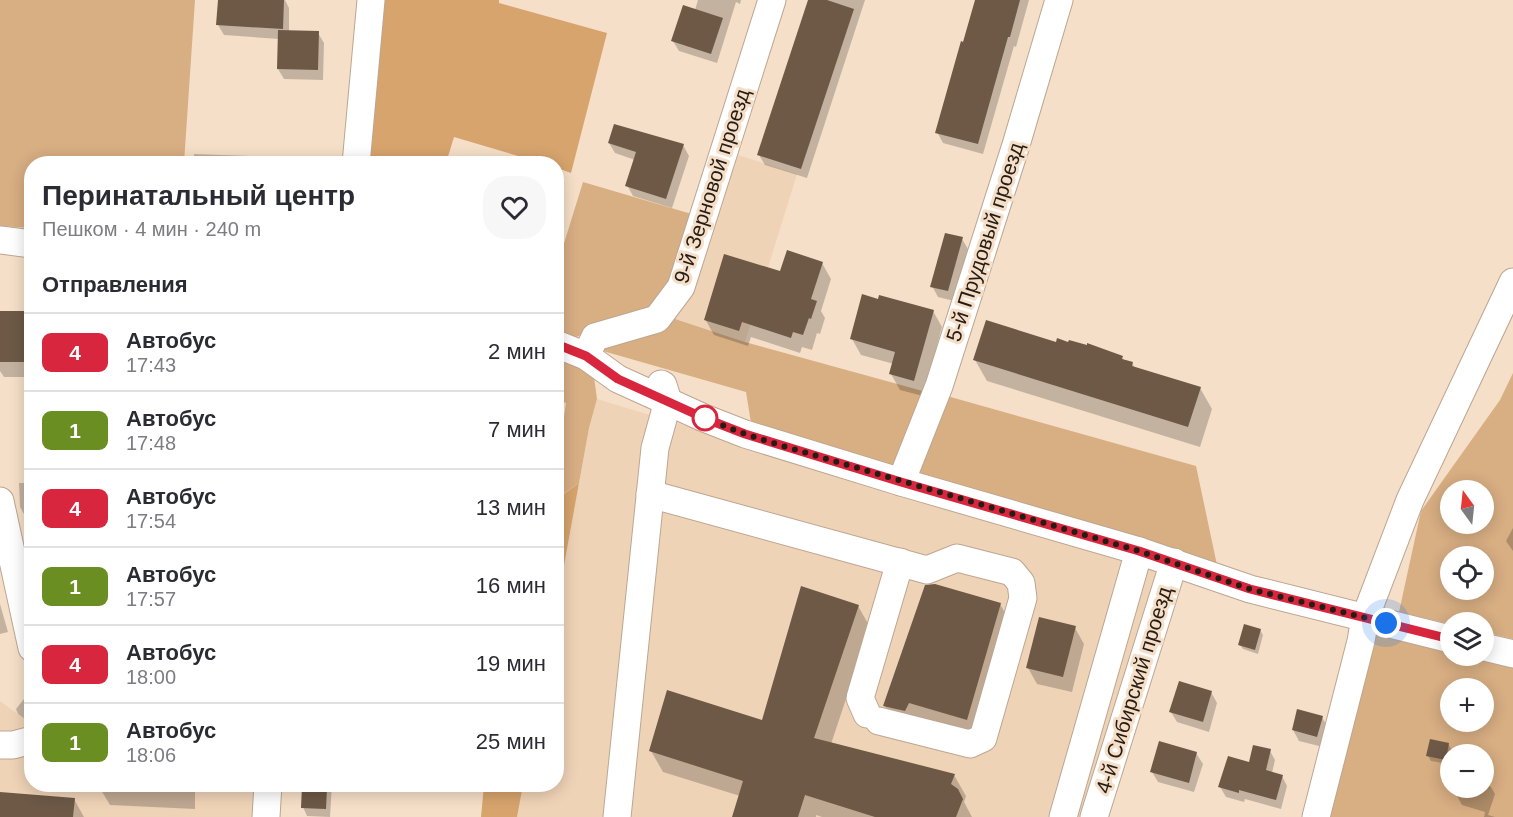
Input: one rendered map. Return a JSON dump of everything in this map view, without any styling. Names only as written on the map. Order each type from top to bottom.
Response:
[{"type":"street","points":[[357,156],[371,0]]},
{"type":"street","name":"9-й Зерновой проезд","points":[[586,356],[595,337],[657,319],[681,287],[771,0]]},
{"type":"street","name":"5-й Прудовый проезд","points":[[901,482],[939,386],[1016,145],[1059,0]]},
{"type":"street","points":[[0,240],[24,243]]},
{"type":"street","points":[[1316,817],[1365,618],[1410,500],[1513,282]]},
{"type":"street","points":[[564,347],[586,356],[618,379],[745,434],[1139,551],[1250,589],[1440,637]]},
{"type":"street","points":[[616,817],[655,448],[668,401]]},
{"type":"street","points":[[650,494],[900,562],[927,570],[957,558],[1012,572],[1021,583],[1023,598],[983,738],[970,744],[873,717],[860,698],[900,562]]},
{"type":"street","points":[[0,501],[24,611]]},
{"type":"street","points":[[1063,817],[1139,551]]},
{"type":"street","name":"4-й Сибирский проезд","points":[[1094,817],[1174,562]]},
{"type":"street","points":[[1494,649],[1513,654]]},
{"type":"street","points":[[0,745],[24,742]]},
{"type":"street","points":[[266,817],[268,792]]},
{"type":"shaded area","points":[[0,0],[195,0],[184,156],[24,156],[24,228],[0,226]]},
{"type":"shaded area","points":[[379,0],[499,0],[499,3],[607,33],[571,173],[564,170],[564,156],[518,156],[454,137],[448,156],[363,156]]},
{"type":"shaded area","points":[[738,155],[797,174],[745,342],[672,318],[691,292]]},
{"type":"shaded area","points":[[583,182],[695,215],[676,285],[653,310],[572,337],[564,335],[564,243]]},
{"type":"shaded area","points":[[672,318],[745,342],[1196,466],[1217,565],[751,423],[746,392],[603,351],[599,347]]},
{"type":"shaded area","points":[[564,355],[593,369],[597,399],[579,483],[564,493],[564,417],[566,403],[564,402]]},
{"type":"shaded area","points":[[1513,373],[1513,639],[1494,634],[1494,612],[1440,612],[1440,622],[1399,612],[1421,511],[1440,484],[1440,534],[1494,534],[1494,480],[1443,480],[1500,400]]},
{"type":"shaded area","points":[[597,399],[1155,567],[1161,573],[1087,817],[517,817],[522,792],[564,792],[564,566],[589,428]]},
{"type":"shaded area","points":[[579,483],[564,566],[564,494]]},
{"type":"shaded area","points":[[1378,634],[1440,650],[1440,666],[1494,666],[1494,663],[1513,667],[1513,817],[1307,817],[1370,642]]},
{"type":"shaded area","points":[[0,701],[24,719],[24,792],[254,792],[252,817],[0,817]]},
{"type":"shaded area","points":[[483,792],[522,792],[517,817],[481,817]]},
{"type":"building","points":[[218,0],[284,0],[283,29],[216,25]]},
{"type":"building","points":[[808,0],[827,0],[854,9],[801,169],[757,155]]},
{"type":"building","points":[[975,0],[1020,0],[978,144],[935,133]]},
{"type":"building","points":[[683,5],[723,18],[711,54],[671,41]]},
{"type":"building","points":[[278,30],[319,31],[318,70],[277,69]]},
{"type":"building","points":[[614,124],[684,144],[666,199],[625,186],[636,152],[608,143]]},
{"type":"building","points":[[945,233],[963,237],[948,291],[930,287]]},
{"type":"building","points":[[787,250],[823,262],[811,299],[817,301],[803,335],[793,332],[791,338],[742,322],[739,331],[704,320],[724,254],[780,271]]},
{"type":"building","points":[[862,294],[878,299],[879,295],[934,310],[914,381],[889,374],[895,352],[850,339]]},
{"type":"building","points":[[0,311],[24,311],[24,362],[0,362]]},
{"type":"building","points":[[986,320],[1056,342],[1057,338],[1068,342],[1069,340],[1087,345],[1087,343],[1123,356],[1122,359],[1133,362],[1132,366],[1201,387],[1188,427],[973,360]]},
{"type":"building","points":[[935,584],[1001,603],[967,720],[909,703],[905,711],[883,706],[925,585]]},
{"type":"building","points":[[801,586],[859,605],[814,738],[955,774],[951,784],[958,789],[963,799],[956,817],[875,817],[805,795],[798,817],[732,817],[743,781],[649,751],[667,690],[762,720]]},
{"type":"building","points":[[1039,617],[1076,626],[1063,677],[1026,668]]},
{"type":"building","points":[[1244,624],[1261,629],[1255,650],[1238,645]]},
{"type":"building","points":[[1179,681],[1212,691],[1203,722],[1169,712]]},
{"type":"building","points":[[1297,709],[1323,716],[1317,737],[1292,730]]},
{"type":"building","points":[[1430,739],[1449,743],[1440,744],[1440,759],[1426,756]]},
{"type":"building","points":[[1159,741],[1197,752],[1189,783],[1150,772]]},
{"type":"building","points":[[1253,745],[1271,749],[1266,770],[1283,775],[1276,800],[1218,787],[1228,756],[1249,762]]},
{"type":"building","points":[[0,792],[75,798],[73,817],[0,817]]},
{"type":"building","points":[[302,792],[327,792],[326,809],[301,808]]},
{"type":"bus line","name":"4","points":[[564,347],[586,356],[618,379],[745,434],[1139,551],[1250,589],[1440,637]]},
{"type":"route","points":[[705,418],[783,446],[1139,551],[1250,589],[1386,623]]}]
